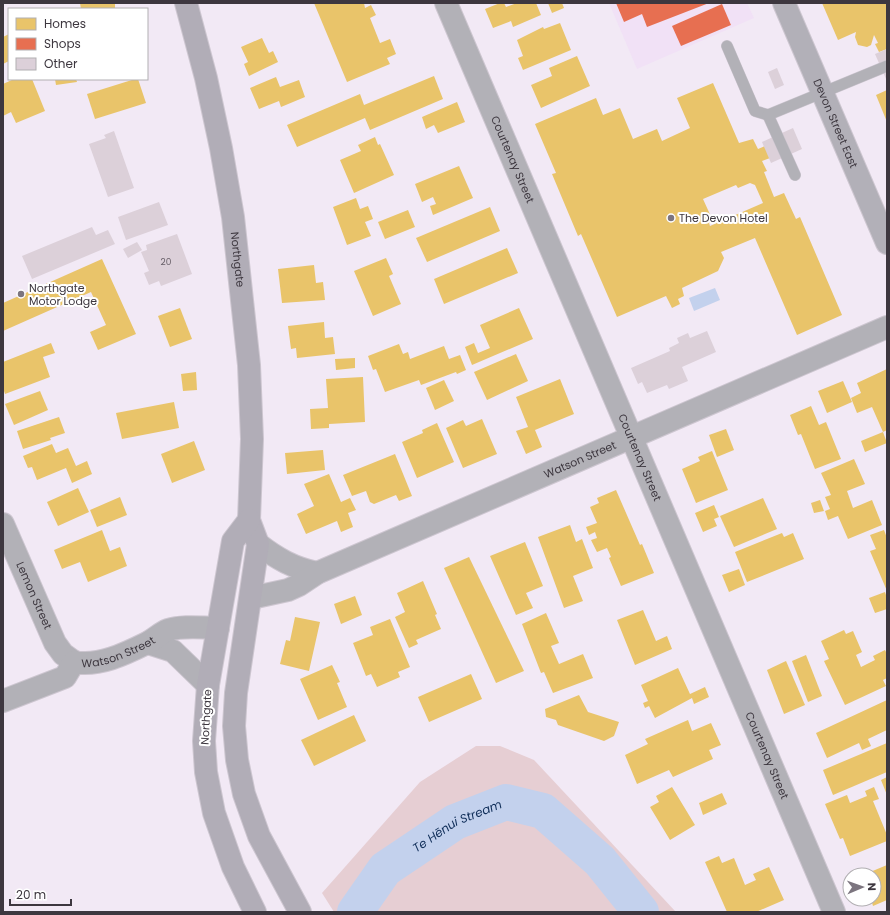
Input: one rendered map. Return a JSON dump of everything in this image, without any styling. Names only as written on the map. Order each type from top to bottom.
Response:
[{"type":"highway","name":"Northgate","points":[[186,3],[206,78],[221,148],[241,284],[249,365],[252,439],[249,520],[258,544],[236,693],[234,726],[237,760],[244,794],[259,836],[300,912]]},
{"type":"highway","name":"Northgate","points":[[249,520],[233,541],[208,684],[204,724],[205,758],[208,785],[214,813],[223,842],[244,892],[255,912]]},
{"type":"main road","name":"Devon Street East","points":[[784,3],[887,243]]},
{"type":"street","name":"Courtenay Street","points":[[446,3],[834,912]]},
{"type":"street","name":"Watson Street","points":[[251,598],[288,590],[300,585],[317,573],[887,327]]},
{"type":"street","name":"Lemon Street","points":[[3,524],[55,643],[63,654],[74,662]]},
{"type":"street","points":[[258,544],[282,561],[317,573]]},
{"type":"street","points":[[148,643],[161,634],[172,629],[218,628]]},
{"type":"street","name":"Watson Street","points":[[3,701],[65,677],[74,662],[86,665],[100,662],[148,643],[173,651],[208,684]]},
{"type":"lane","points":[[727,46],[755,111],[768,115],[887,66]]},
{"type":"lane","points":[[768,115],[795,175]]},
{"type":"shaded area","points":[[609,3],[747,3],[754,18],[637,69]]},
{"type":"shaded area","points":[[476,746],[500,746],[534,760],[676,912],[334,912],[322,893],[420,782]]},
{"type":"water","points":[[715,288],[720,300],[694,311],[689,298]]},
{"type":"building: Homes","points":[[80,3],[115,3],[115,8],[81,8]]},
{"type":"building: Homes","points":[[314,3],[364,3],[365,8],[371,5],[376,15],[370,18],[380,43],[390,39],[396,54],[387,58],[390,64],[347,82]]},
{"type":"building: Homes","points":[[500,3],[504,3],[506,7],[517,3],[536,3],[541,15],[513,27],[511,21],[493,28],[485,9]]},
{"type":"building: Homes","points":[[548,3],[562,3],[564,8],[552,13]]},
{"type":"building: Homes","points":[[822,3],[887,3],[887,49],[879,52],[875,44],[878,43],[874,35],[871,45],[867,47],[858,45],[855,37],[856,32],[838,40]]},
{"type":"building: Homes","points":[[560,23],[571,50],[523,70],[518,58],[523,56],[517,40],[543,27],[544,29]]},
{"type":"building: Homes","points":[[8,34],[8,62],[3,64],[3,37]]},
{"type":"building: Homes","points":[[262,38],[269,53],[273,51],[278,62],[249,76],[244,64],[248,62],[241,47]]},
{"type":"building: Homes","points":[[577,56],[590,86],[541,108],[531,85],[552,76],[549,68]]},
{"type":"building: Homes","points":[[434,76],[443,99],[370,130],[365,118],[297,147],[287,125],[360,94],[364,105]]},
{"type":"building: Homes","points":[[276,77],[280,87],[299,80],[305,97],[281,107],[279,101],[259,109],[250,88]]},
{"type":"building: Homes","points":[[12,80],[32,80],[45,111],[16,123],[11,112],[3,116],[3,84]]},
{"type":"building: Homes","points":[[55,80],[76,80],[77,82],[56,85]]},
{"type":"building: Homes","points":[[132,80],[138,80],[146,103],[95,119],[87,94]]},
{"type":"building: Homes","points":[[713,83],[739,143],[753,139],[758,149],[765,146],[770,158],[762,161],[767,171],[764,172],[774,197],[784,193],[796,219],[800,217],[842,315],[797,335],[755,238],[721,252],[724,258],[718,271],[682,288],[684,296],[678,299],[680,304],[672,308],[666,296],[617,317],[581,234],[578,236],[552,174],[556,173],[535,124],[596,98],[603,115],[620,108],[633,139],[657,129],[662,141],[690,128],[677,98]],"holes":[[[750,183],[755,185],[763,203],[710,226],[709,223],[713,221],[703,199],[736,185],[738,188]]]},
{"type":"building: Homes","points":[[887,90],[887,122],[876,95]]},
{"type":"building: Homes","points":[[457,102],[465,122],[438,133],[434,125],[426,129],[422,117]]},
{"type":"building: Homes","points":[[375,137],[378,145],[380,144],[394,175],[354,193],[340,160],[361,151],[358,145]]},
{"type":"building: Homes","points":[[459,166],[473,198],[433,215],[430,206],[436,204],[433,197],[422,202],[415,184]]},
{"type":"building: Homes","points":[[356,198],[360,209],[368,206],[373,219],[365,222],[371,236],[347,245],[333,207]]},
{"type":"building: Homes","points":[[490,207],[500,231],[427,262],[416,238]]},
{"type":"building: Homes","points":[[408,210],[415,227],[385,239],[378,222]]},
{"type":"building: Homes","points":[[507,248],[518,273],[444,304],[434,279]]},
{"type":"building: Homes","points":[[386,258],[393,274],[389,276],[401,304],[373,316],[354,271]]},
{"type":"building: Homes","points":[[102,259],[136,334],[98,350],[90,332],[106,325],[91,292],[3,331],[3,303]]},
{"type":"building: Homes","points":[[314,265],[316,283],[323,282],[325,300],[282,303],[278,269]]},
{"type":"building: Homes","points":[[180,308],[192,339],[170,347],[158,316]]},
{"type":"building: Homes","points":[[519,308],[533,339],[472,365],[465,347],[474,343],[478,353],[490,348],[480,325]]},
{"type":"building: Homes","points":[[324,322],[325,338],[333,337],[335,354],[297,358],[296,348],[291,349],[288,326]]},
{"type":"building: Homes","points":[[51,343],[55,353],[43,357],[50,377],[5,394],[3,388],[3,362]]},
{"type":"building: Homes","points":[[399,344],[403,354],[408,352],[410,359],[444,346],[449,359],[460,355],[466,370],[457,374],[456,372],[421,385],[419,380],[385,392],[376,369],[373,370],[368,356]]},
{"type":"building: Homes","points":[[516,354],[528,381],[487,400],[474,372]]},
{"type":"building: Homes","points":[[355,358],[355,368],[336,370],[335,359]]},
{"type":"building: Homes","points":[[887,369],[887,430],[883,432],[872,407],[857,413],[851,398],[861,393],[857,383]]},
{"type":"building: Homes","points":[[196,372],[197,390],[183,391],[181,374]]},
{"type":"building: Homes","points":[[363,377],[365,422],[329,424],[329,428],[311,429],[310,409],[328,408],[326,379]]},
{"type":"building: Homes","points":[[560,379],[574,414],[535,430],[542,447],[526,454],[516,431],[528,427],[516,397]]},
{"type":"building: Homes","points":[[444,380],[454,401],[435,410],[426,388]]},
{"type":"building: Homes","points":[[843,381],[852,402],[827,413],[818,391]]},
{"type":"building: Homes","points":[[40,391],[48,410],[14,425],[5,404]]},
{"type":"building: Homes","points":[[174,402],[179,428],[122,439],[116,413]]},
{"type":"building: Homes","points":[[811,406],[819,425],[826,422],[841,459],[815,469],[801,434],[798,435],[790,415]]},
{"type":"building: Homes","points":[[59,417],[65,433],[50,438],[51,440],[23,449],[17,431]]},
{"type":"building: Homes","points":[[482,419],[497,454],[463,468],[446,428],[463,420],[466,426]]},
{"type":"building: Homes","points":[[437,423],[454,462],[417,478],[402,442],[423,433],[422,430]]},
{"type":"building: Homes","points":[[726,429],[734,450],[717,457],[709,435]]},
{"type":"building: Homes","points":[[883,432],[887,443],[865,452],[861,441]]},
{"type":"building: Homes","points":[[194,441],[205,470],[172,483],[161,454]]},
{"type":"building: Homes","points":[[52,444],[56,453],[68,448],[76,466],[87,461],[92,474],[72,483],[66,468],[37,480],[32,467],[28,468],[23,456]]},
{"type":"building: Homes","points":[[323,450],[325,470],[287,474],[285,453]]},
{"type":"building: Homes","points":[[712,451],[728,490],[696,503],[682,469],[700,461],[698,457]]},
{"type":"building: Homes","points":[[395,454],[412,496],[399,501],[396,495],[374,504],[370,502],[366,491],[352,496],[343,475]]},
{"type":"building: Homes","points":[[854,459],[865,484],[847,491],[853,508],[872,500],[882,525],[848,539],[838,516],[828,520],[825,511],[830,509],[825,497],[831,495],[821,473]]},
{"type":"building: Homes","points":[[329,474],[341,502],[350,498],[356,510],[348,513],[353,527],[341,532],[337,521],[306,534],[297,514],[314,506],[304,484]]},
{"type":"building: Homes","points":[[78,488],[89,512],[58,526],[47,502]]},
{"type":"building: Homes","points":[[616,490],[654,573],[621,586],[609,558],[611,557],[607,548],[597,552],[591,540],[597,538],[595,532],[589,535],[586,527],[597,523],[590,507],[599,503],[597,498]]},
{"type":"building: Homes","points":[[120,497],[127,515],[97,527],[90,510]]},
{"type":"building: Homes","points":[[763,498],[777,529],[734,547],[720,516]]},
{"type":"building: Homes","points":[[820,500],[824,511],[814,513],[811,503]]},
{"type":"building: Homes","points":[[714,505],[719,517],[714,519],[717,526],[703,532],[695,513]]},
{"type":"building: Homes","points":[[570,525],[576,542],[582,539],[593,568],[573,576],[583,601],[564,608],[538,537]]},
{"type":"building: Homes","points":[[102,530],[110,551],[120,547],[127,566],[88,582],[80,562],[62,569],[54,550]]},
{"type":"building: Homes","points":[[884,530],[887,538],[887,591],[870,551],[876,549],[870,535]]},
{"type":"building: Homes","points":[[782,533],[784,537],[793,533],[804,559],[747,582],[735,552]]},
{"type":"building: Homes","points":[[525,542],[543,586],[526,593],[533,608],[516,615],[490,556]]},
{"type":"building: Homes","points":[[469,557],[524,671],[496,683],[444,568]]},
{"type":"building: Homes","points":[[739,569],[745,585],[729,592],[722,575]]},
{"type":"building: Homes","points":[[423,581],[437,614],[435,615],[441,629],[416,640],[418,644],[409,648],[395,617],[405,612],[397,593]]},
{"type":"building: Homes","points":[[885,592],[887,598],[887,609],[875,613],[869,598]]},
{"type":"building: Homes","points":[[355,596],[362,615],[341,624],[334,604]]},
{"type":"building: Homes","points":[[643,610],[656,641],[667,636],[672,649],[635,665],[617,620]]},
{"type":"building: Homes","points":[[546,613],[559,643],[551,646],[559,664],[583,654],[593,678],[553,693],[544,672],[541,673],[522,624]]},
{"type":"building: Homes","points":[[295,617],[320,622],[309,671],[280,664],[286,640],[290,641]]},
{"type":"building: Homes","points":[[390,619],[410,667],[398,672],[400,677],[377,687],[371,674],[366,676],[353,643],[373,635],[370,627]]},
{"type":"building: Homes","points":[[844,630],[846,634],[853,631],[862,652],[856,655],[861,667],[875,660],[873,656],[885,650],[887,654],[887,678],[883,680],[886,686],[845,705],[824,661],[829,659],[821,641]]},
{"type":"building: Homes","points":[[806,655],[822,696],[808,702],[792,661]]},
{"type":"building: Homes","points":[[786,661],[805,705],[784,714],[767,670]]},
{"type":"building: Homes","points":[[332,665],[340,682],[337,683],[347,707],[318,720],[300,679]]},
{"type":"building: Homes","points":[[678,668],[690,694],[705,687],[709,697],[694,704],[692,698],[655,718],[649,706],[645,708],[643,703],[648,701],[641,685]]},
{"type":"building: Homes","points":[[471,674],[482,699],[429,722],[418,697]]},
{"type":"building: Homes","points":[[579,695],[588,712],[619,722],[614,736],[604,741],[558,725],[556,720],[546,717],[545,709]]},
{"type":"building: Homes","points":[[887,700],[887,730],[868,739],[871,746],[862,750],[859,743],[827,758],[816,733]]},
{"type":"building: Homes","points":[[354,715],[366,741],[314,766],[301,740]]},
{"type":"building: Homes","points":[[688,720],[692,731],[711,723],[721,745],[709,750],[713,759],[673,777],[669,770],[637,784],[625,755],[648,744],[645,739]]},
{"type":"building: Homes","points":[[887,743],[887,772],[833,795],[823,770]]},
{"type":"building: Homes","points":[[887,777],[887,795],[881,780]]},
{"type":"building: Homes","points":[[672,787],[695,825],[670,840],[650,807],[659,802],[656,796]]},
{"type":"building: Homes","points":[[874,787],[879,799],[873,801],[887,835],[887,841],[850,856],[843,838],[840,839],[825,804],[847,795],[850,803],[867,796],[865,791]]},
{"type":"building: Homes","points":[[722,793],[727,804],[703,815],[699,803]]},
{"type":"building: Homes","points":[[719,856],[722,863],[734,858],[745,885],[756,880],[753,874],[769,867],[784,900],[756,912],[727,912],[705,862]]},
{"type":"building: Homes","points":[[887,865],[887,900],[882,902],[882,867]]},
{"type":"building: Shops","points":[[616,3],[709,3],[647,27],[642,14],[624,22]]},
{"type":"building: Shops","points":[[722,4],[731,25],[681,46],[672,26]]},
{"type":"building: Other","points":[[887,49],[887,79],[886,79],[875,54]]},
{"type":"building: Other","points":[[777,68],[784,85],[775,89],[768,72]]},
{"type":"building: Other","points":[[793,128],[802,149],[771,163],[762,142]]},
{"type":"building: Other","points":[[114,131],[134,188],[108,197],[89,144],[106,138],[104,135]]},
{"type":"building: Other","points":[[159,202],[168,225],[126,240],[118,217]]},
{"type":"building: Other","points":[[92,227],[96,235],[108,230],[115,244],[32,279],[22,256]]},
{"type":"building: Other","points":[[177,234],[192,274],[161,286],[159,281],[149,285],[144,273],[149,271],[141,252],[147,250],[146,245]]},
{"type":"building: Other","points":[[137,242],[142,250],[128,258],[123,249]]},
{"type":"building: Other","points":[[707,331],[716,352],[682,367],[688,381],[669,389],[667,385],[647,393],[642,382],[638,384],[631,368],[670,351],[669,348],[679,343],[677,338],[688,333],[690,338]]},
{"type":"waterway","name":"Te Hēnui Stream","points":[[355,912],[385,869],[455,822],[506,802],[543,811],[600,861],[641,912]]},
{"type":"place","name":"The Devon Hotel","points":[[671,218]]},
{"type":"place","name":"Northgate Motor Lodge","points":[[21,294]]}]
